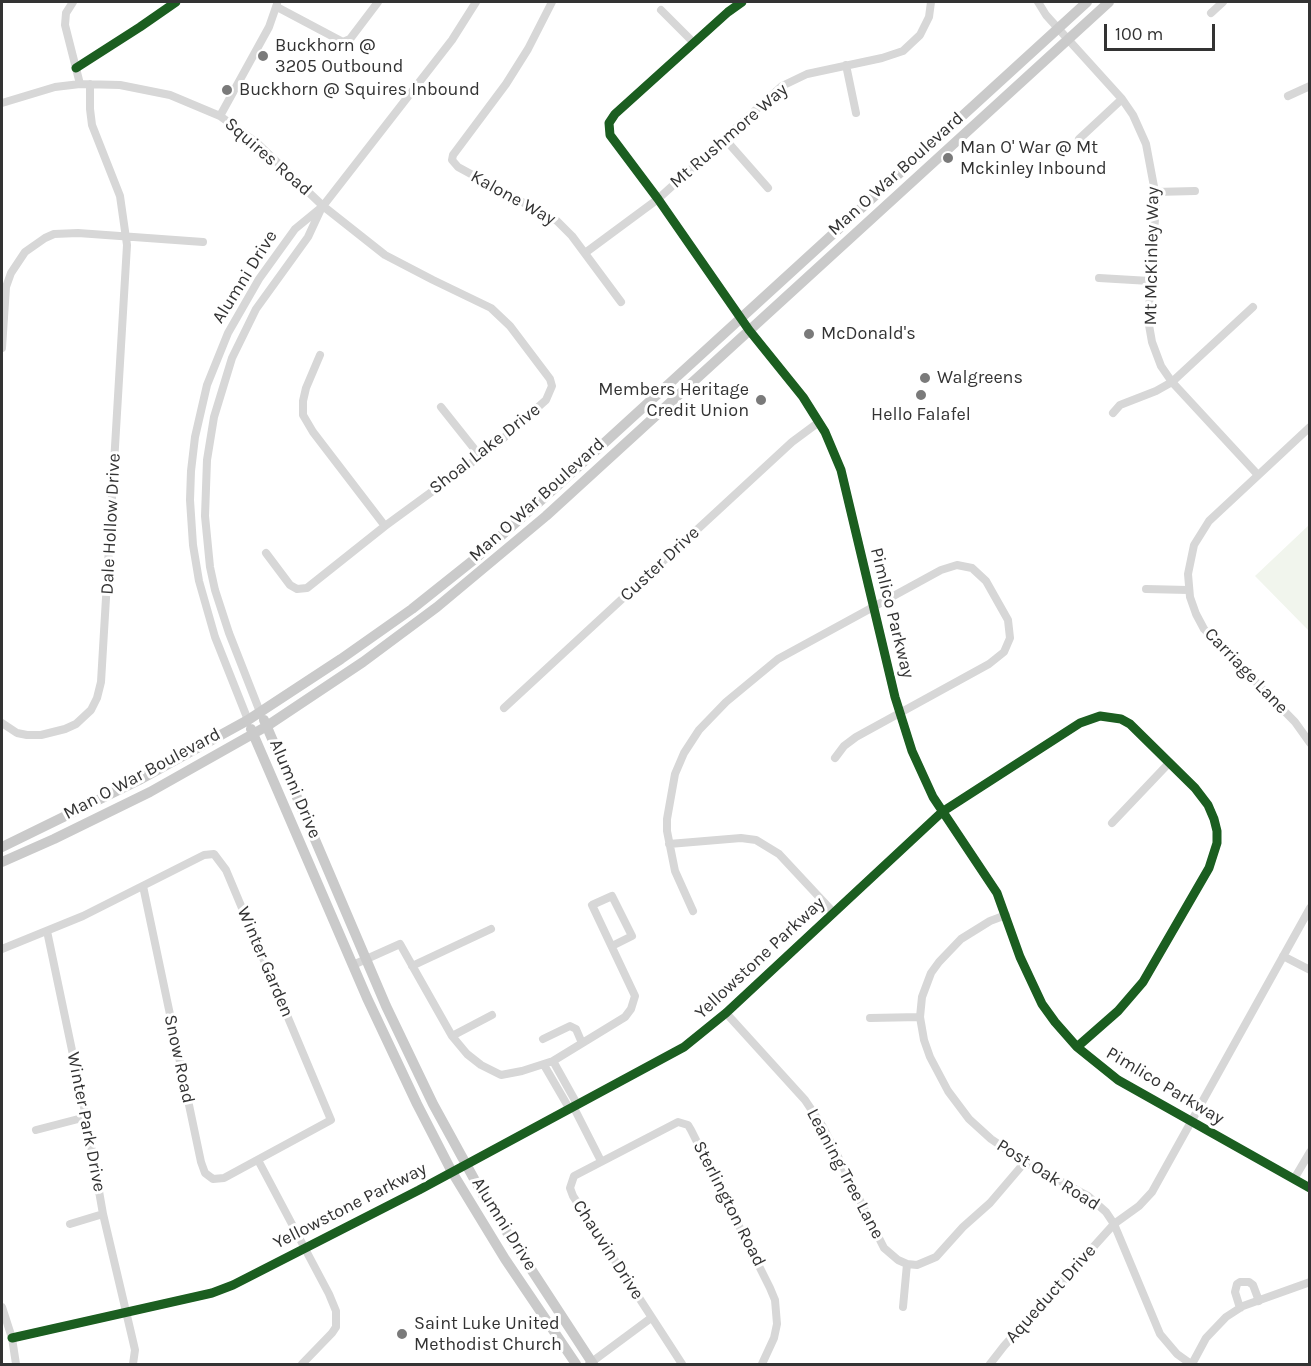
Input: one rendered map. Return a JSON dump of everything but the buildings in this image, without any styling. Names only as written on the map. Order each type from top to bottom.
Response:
[{"type":"main road","name":"Man O War Boulevard","points":[[2,847],[139,780],[248,720],[388,626],[476,558],[1087,2]]},
{"type":"main road","name":"Man O War Boulevard","points":[[2,862],[150,792],[253,734],[389,644],[488,566],[546,516],[1109,2]]},
{"type":"main road","name":"Alumni Drive","points":[[260,712],[403,1044],[465,1164],[591,1364]]},
{"type":"main road","name":"Alumni Drive","points":[[248,720],[393,1058],[452,1172],[505,1259],[576,1365]]},
{"type":"street","points":[[72,2],[66,13],[65,25],[80,84]]},
{"type":"street","points":[[220,116],[269,27],[277,4],[343,42],[350,39],[378,2]]},
{"type":"street","name":"Alumni Drive","points":[[248,720],[215,637],[194,557],[190,500],[195,437],[203,399],[238,313],[259,279],[295,229],[322,206],[452,40],[476,2]]},
{"type":"street","name":"Kalone Way","points":[[552,2],[528,49],[506,84],[453,154],[452,160],[458,167],[557,220],[621,302]]},
{"type":"street","name":"Pimlico Parkway","points":[[742,2],[615,114],[609,123],[609,132],[740,318],[790,379],[819,422],[841,470],[873,607],[912,751],[933,797],[991,883],[1036,993],[1055,1022],[1077,1047],[1118,1080],[1310,1188]]},
{"type":"street","name":"Mt Rushmore Way","points":[[585,253],[658,199],[775,92],[789,82],[823,69],[882,58],[903,51],[912,44],[923,29],[931,9],[931,2]]},
{"type":"street","name":"Mt McKinley Way","points":[[1038,2],[1057,28],[1122,99],[1133,115],[1146,144],[1155,192],[1149,325],[1152,342],[1161,366],[1172,382],[1258,475]]},
{"type":"street","points":[[1211,13],[1223,2]]},
{"type":"street","points":[[661,10],[694,43]]},
{"type":"street","points":[[846,65],[856,113]]},
{"type":"street","name":"Squires Road","points":[[2,103],[36,92],[80,84],[120,85],[152,90],[180,99],[220,116],[257,143],[322,206]]},
{"type":"street","name":"Dale Hollow Drive","points":[[2,723],[17,733],[27,735],[52,733],[76,724],[91,710],[98,698],[101,682],[127,237],[120,196],[92,125],[90,84]]},
{"type":"street","points":[[1288,96],[1310,86]]},
{"type":"street","points":[[1079,139],[1122,99]]},
{"type":"street","points":[[724,138],[768,188]]},
{"type":"street","points":[[1155,192],[1195,191]]},
{"type":"street","name":"Alumni Drive","points":[[260,712],[229,633],[210,567],[205,516],[207,460],[214,417],[232,358],[256,309],[308,237],[322,206]]},
{"type":"street","name":"Shoal Lake Drive","points":[[266,553],[290,585],[302,590],[480,456],[546,400],[552,386],[550,379],[510,326],[491,308],[399,263],[322,206]]},
{"type":"street","points":[[2,348],[6,287],[16,262],[34,243],[54,234],[65,233],[203,242]]},
{"type":"street","points":[[1099,278],[1150,281]]},
{"type":"street","points":[[1113,413],[1120,405],[1172,382],[1253,307]]},
{"type":"street","points":[[320,355],[306,388],[303,415],[313,432],[385,526]]},
{"type":"street","points":[[441,407],[480,456]]},
{"type":"street","name":"Custer Drive","points":[[504,708],[792,442],[819,422]]},
{"type":"street","name":"Carriage Lane","points":[[1310,427],[1209,521],[1200,534],[1190,557],[1188,590],[1204,629],[1295,722],[1310,743]]},
{"type":"street","points":[[693,911],[675,871],[669,844],[667,819],[671,788],[684,753],[699,730],[726,702],[778,659],[941,570],[950,566],[972,568],[986,581],[1008,620],[1010,629],[1008,645],[999,657],[856,737],[844,746],[835,758]]},
{"type":"street","points":[[1146,589],[1188,590]]},
{"type":"street","name":"Yellowstone Parkway","points":[[12,1338],[224,1289],[452,1172],[684,1047],[726,1013],[942,812],[1080,723],[1092,717],[1109,716],[1130,724],[1195,788],[1208,805],[1217,831],[1215,854],[1143,982],[1118,1011],[1077,1047]]},
{"type":"street","points":[[1112,823],[1169,763]]},
{"type":"street","points":[[669,844],[741,838],[756,840],[779,854],[834,913]]},
{"type":"street","name":"Winter Garden","points":[[2,949],[47,931],[208,854],[214,855],[221,861],[231,881],[331,1120],[258,1160]]},
{"type":"street","name":"Snow Road","points":[[143,886],[202,1169],[210,1177],[220,1179],[258,1160]]},
{"type":"street","points":[[352,965],[400,944],[452,1036],[467,1054],[481,1065],[501,1075],[553,1061],[625,1017],[631,1009],[635,996],[592,905],[612,896],[632,936],[612,946]]},
{"type":"street","points":[[1114,1224],[1139,1206],[1152,1191],[1310,908]]},
{"type":"street","name":"Post Oak Road","points":[[1006,915],[975,929],[961,939],[939,962],[925,985],[920,1017],[924,1041],[930,1057],[952,1097],[969,1119],[991,1139],[1099,1204],[1114,1224],[1160,1334],[1177,1354],[1191,1365]]},
{"type":"street","points":[[412,966],[491,929]]},
{"type":"street","name":"Winter Park Drive","points":[[47,931],[86,1117],[103,1214],[135,1350],[133,1365]]},
{"type":"street","points":[[1283,956],[1310,970]]},
{"type":"street","name":"Leaning Tree Lane","points":[[726,1013],[805,1100],[823,1127],[884,1248],[892,1257],[908,1264]]},
{"type":"street","points":[[452,1036],[492,1015]]},
{"type":"street","points":[[870,1018],[920,1017]]},
{"type":"street","points":[[543,1039],[570,1026],[576,1029],[582,1043]]},
{"type":"street","points":[[553,1061],[601,1161]]},
{"type":"street","points":[[544,1065],[573,1106]]},
{"type":"street","points":[[36,1130],[86,1117]]},
{"type":"street","name":"Sterlington Road","points":[[601,1161],[673,1123],[683,1123],[692,1130],[775,1300],[777,1324],[774,1338],[762,1365]]},
{"type":"street","points":[[1294,1179],[1310,1152]]},
{"type":"street","points":[[258,1160],[333,1303],[337,1319],[336,1327],[327,1340],[302,1365]]},
{"type":"street","name":"Chauvin Drive","points":[[601,1161],[574,1176],[570,1184],[571,1191],[682,1365]]},
{"type":"street","points":[[903,1307],[908,1264],[923,1263],[936,1257],[963,1227],[990,1203],[1025,1161]]},
{"type":"street","points":[[70,1224],[103,1214]]},
{"type":"street","name":"Aqueduct Drive","points":[[990,1365],[1004,1346],[1114,1224]]},
{"type":"street","points":[[1191,1365],[1212,1330],[1226,1317],[1240,1308],[1310,1281]]},
{"type":"street","points":[[1240,1308],[1235,1292],[1240,1282],[1249,1282],[1253,1285],[1259,1300]]},
{"type":"street","points":[[2,1307],[12,1338],[16,1365]]},
{"type":"street","name":"Chauvin Drive","points":[[591,1364],[651,1318]]},
{"type":"shaded area","points":[[1309,525],[1309,631],[1255,576]]},
{"type":"cycle path","points":[[76,68],[176,2]]},
{"type":"cycle path","points":[[742,2],[615,114],[609,123],[610,135],[658,199],[749,330],[803,397],[825,432],[841,470],[895,697],[912,751],[933,797],[997,893],[1020,957],[1042,1004],[1077,1047],[1118,1080],[1310,1188]]},
{"type":"cycle path","points":[[12,1338],[212,1293],[233,1285],[419,1190],[684,1047],[726,1013],[942,812],[1080,723],[1100,716],[1121,719],[1130,724],[1195,788],[1208,805],[1214,819],[1217,843],[1209,868],[1143,982],[1118,1011],[1077,1047]]},
{"type":"place","name":"Buckhorn @ 3205 Outbound","points":[[263,56]]},
{"type":"place","name":"Buckhorn @ Squires Inbound","points":[[227,90]]},
{"type":"place","name":"Man O' War @ Mt Mckinley Inbound","points":[[948,158]]},
{"type":"place","name":"McDonald's","points":[[809,334]]},
{"type":"place","name":"Walgreens","points":[[925,378]]},
{"type":"place","name":"Hello Falafel","points":[[921,395]]},
{"type":"place","name":"Members Heritage Credit Union","points":[[761,400]]},
{"type":"place","name":"Saint Luke United Methodist Church","points":[[402,1334]]}]
